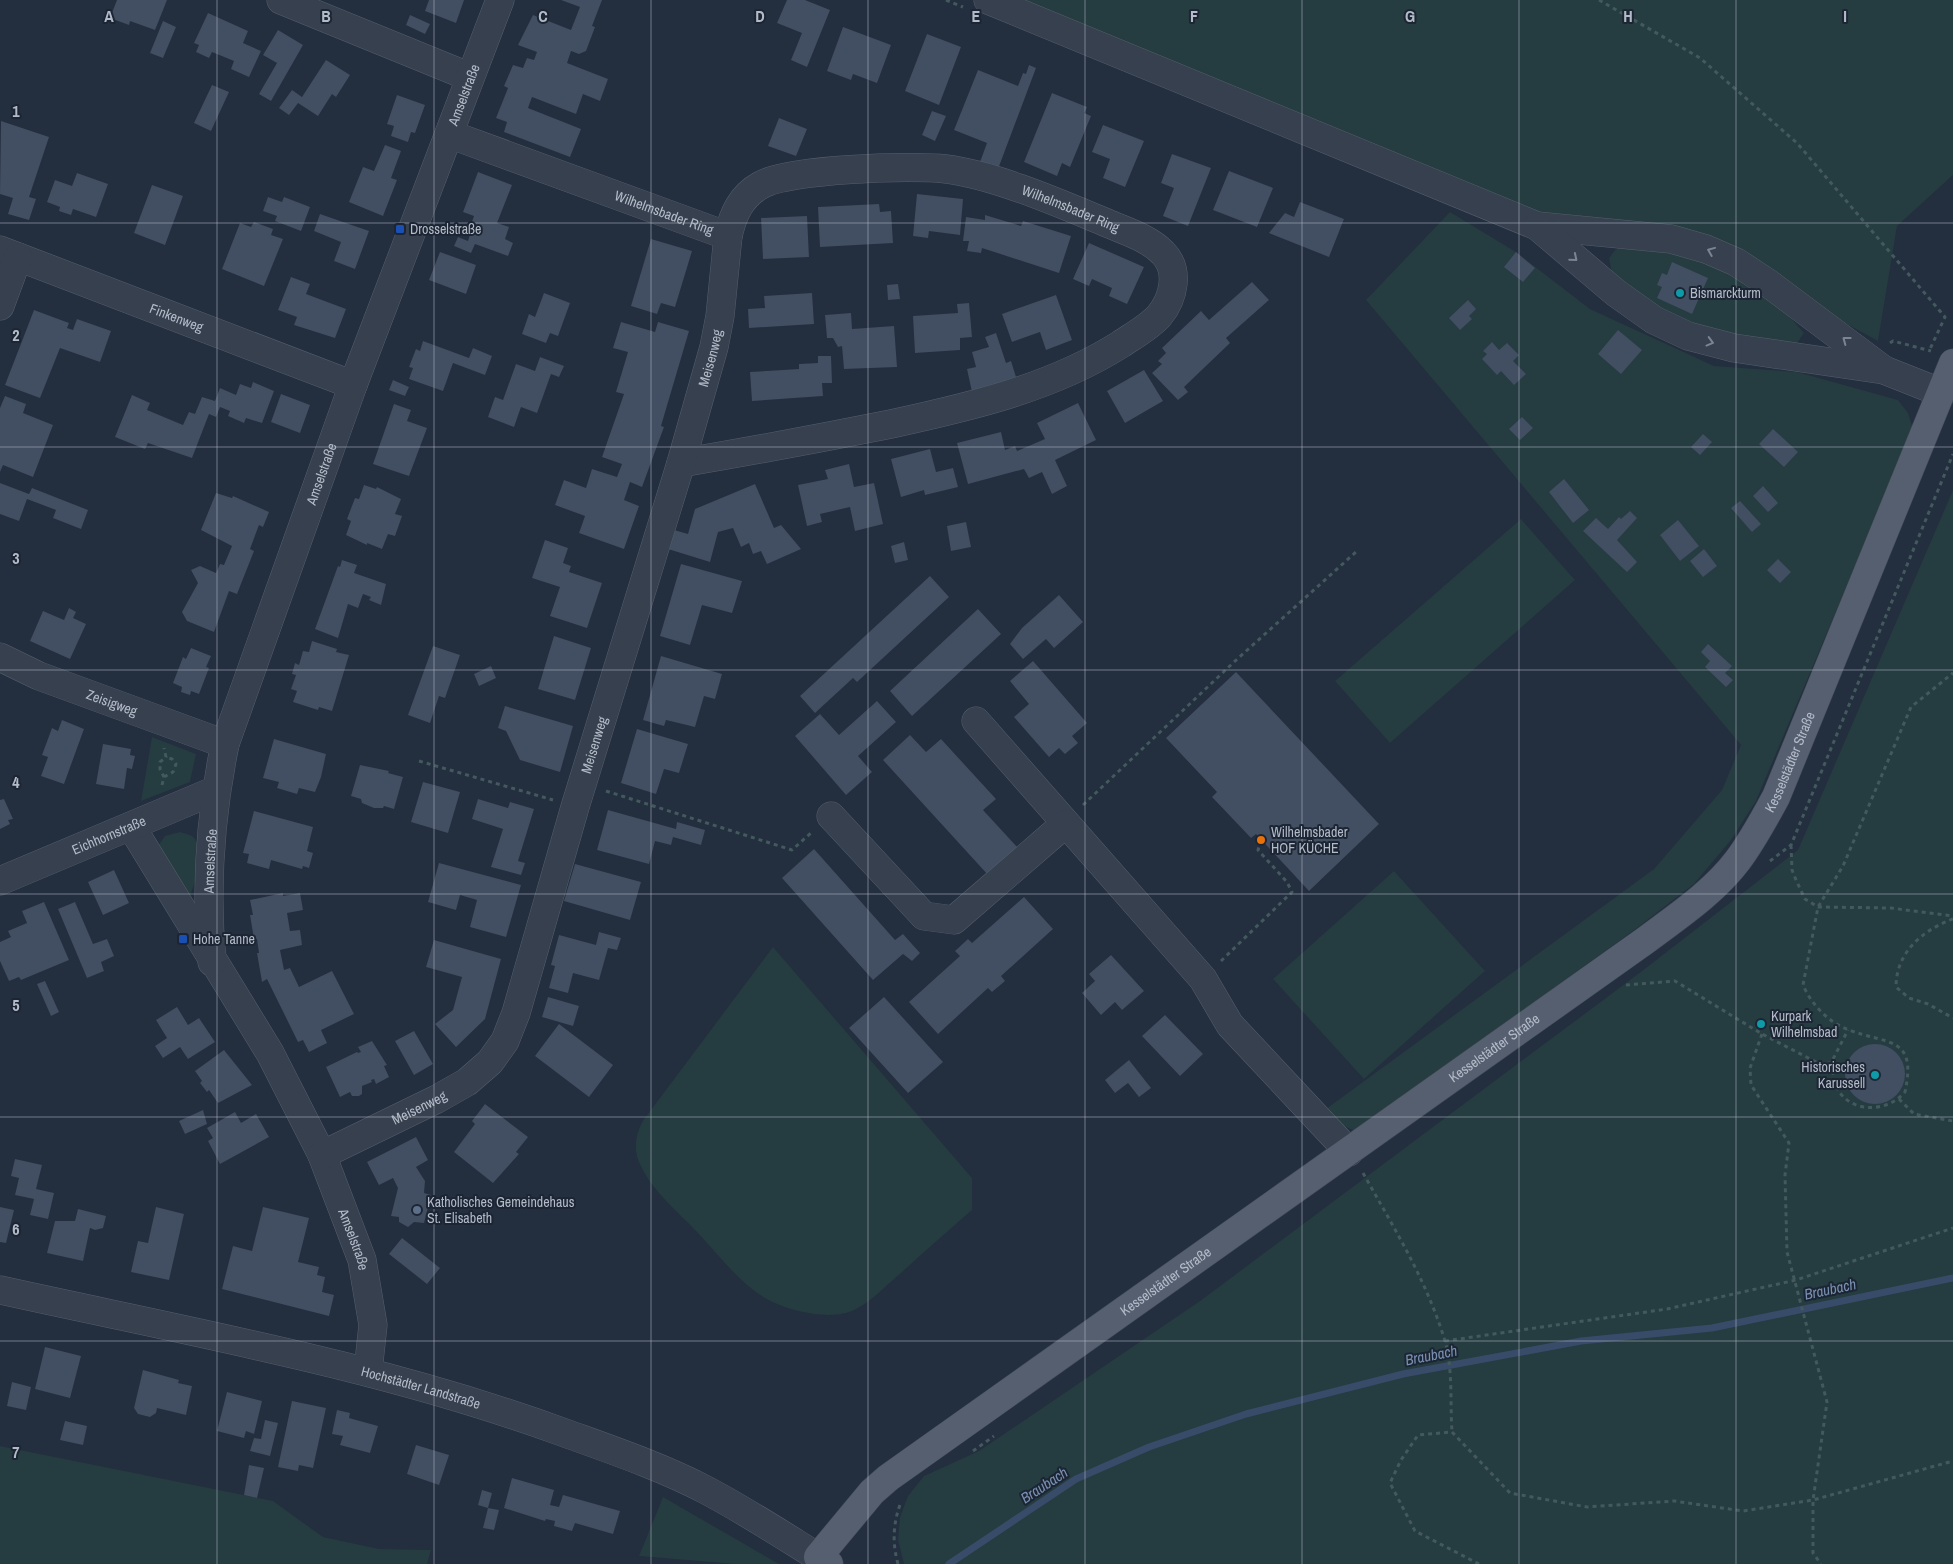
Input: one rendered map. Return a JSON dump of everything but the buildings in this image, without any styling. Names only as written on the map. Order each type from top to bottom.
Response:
[{"type":"main road","name":"Kesselstädter Straße","points":[[824,1560],[872,1492],[895,1473],[1354,1159],[1706,894],[1737,861],[1756,835],[1776,797],[1942,393],[1941,357]]},
{"type":"street","points":[[281,0],[470,77]]},
{"type":"street","name":"Amselstraße","points":[[212,962],[207,886],[216,790],[225,744],[353,385],[500,0]]},
{"type":"street","points":[[988,0],[1537,226],[1671,239],[1706,249],[1736,262],[1768,283],[1884,370]]},
{"type":"street","name":"Wilhelmsbader Ring","points":[[450,134],[728,236],[732,216],[741,202],[762,184],[786,176],[864,169],[946,169],[997,182],[1056,202],[1143,238],[1163,252],[1172,267],[1174,281],[1166,306],[1158,317],[1135,335],[1100,356],[1023,390],[925,416],[681,463]]},
{"type":"street","points":[[1537,226],[1616,293],[1654,320],[1688,336],[1734,348],[1884,370],[1942,393]]},
{"type":"street","name":"Meisenweg","points":[[322,1155],[437,1099],[467,1082],[490,1062],[505,1040],[516,1013],[579,795],[681,463],[714,347],[720,316],[728,236]]},
{"type":"street","points":[[0,306],[9,254]]},
{"type":"street","name":"Finkenweg","points":[[9,254],[353,385]]},
{"type":"street","name":"Zeisigweg","points":[[0,657],[39,676],[225,744]]},
{"type":"street","points":[[976,721],[1203,979],[1230,1025],[1354,1159]]},
{"type":"street","name":"Eichhornstraße","points":[[0,881],[216,790]]},
{"type":"street","points":[[831,816],[924,916],[954,920],[1065,824]]},
{"type":"street","name":"Amselstraße","points":[[141,821],[212,962],[270,1054],[322,1155],[362,1260],[373,1325],[368,1371]]},
{"type":"street","name":"Hochstädter Landstraße","points":[[0,1290],[368,1371],[524,1418],[671,1474],[705,1489],[824,1560]]},
{"type":"path","points":[[1599,0],[1700,58],[1797,143],[1945,317],[1941,357]]},
{"type":"path","points":[[1953,454],[1791,844],[1792,870],[1796,880],[1805,899],[1818,907],[1892,908],[1953,918]]},
{"type":"path","points":[[1065,824],[1165,726],[1357,551]]},
{"type":"path","points":[[1848,1030],[1831,1063],[1840,1092],[1852,1104],[1870,1108],[1889,1105],[1899,1099],[1904,1092],[1908,1074],[1908,1062],[1902,1051],[1887,1039],[1848,1030],[1826,1016],[1808,996],[1803,985],[1818,907],[1843,866],[1911,707],[1953,673]]},
{"type":"path","points":[[155,718],[166,757]]},
{"type":"path","points":[[164,776],[160,769],[160,762],[166,757]]},
{"type":"path","points":[[141,821],[164,776],[173,772],[176,764],[172,759],[166,757]]},
{"type":"path","points":[[419,761],[579,795],[792,850],[831,816]]},
{"type":"path","points":[[1203,979],[1292,892],[1287,882],[1258,850],[1261,840]]},
{"type":"path","points":[[1763,866],[1791,844]]},
{"type":"path","points":[[1953,918],[1926,931],[1911,945],[1896,979],[1896,987],[1909,998],[1928,1004],[1953,1018]]},
{"type":"path","points":[[1624,985],[1674,981],[1762,1034],[1820,1064],[1831,1063]]},
{"type":"path","points":[[1762,1034],[1750,1068],[1751,1085],[1789,1143],[1786,1175],[1787,1252],[1800,1296],[1805,1326],[1827,1402],[1814,1500],[1813,1553],[1821,1564]]},
{"type":"path","points":[[1899,1099],[1914,1114],[1953,1121]]},
{"type":"path","points":[[1354,1159],[1416,1266],[1445,1341],[1448,1358],[1452,1432],[1510,1493],[1587,1506],[1674,1501],[1744,1511],[1814,1500],[1953,1461]]},
{"type":"path","points":[[1445,1341],[1667,1309],[1796,1280],[1953,1228]]},
{"type":"path","points":[[1452,1432],[1418,1435],[1401,1460],[1390,1483],[1415,1531],[1479,1564]]},
{"type":"green space","points":[[1018,0],[1953,0],[1953,175],[1897,226],[1878,341],[1817,308],[1757,265],[1540,214]]},
{"type":"green space","points":[[1450,212],[1516,252],[1590,309],[1714,366],[1797,372],[1898,400],[1908,413],[1913,429],[1756,801],[1731,840],[1694,884],[1633,931],[1355,1131],[1344,1126],[1326,1109],[1654,869],[1722,790],[1741,745],[1366,300]]},
{"type":"green space","points":[[1628,243],[1666,247],[1764,288],[1804,333],[1795,346],[1694,330],[1613,278],[1609,258],[1615,250]]},
{"type":"green space","name":"Kurpark Wilhelmsbad","points":[[1953,490],[1953,1564],[904,1564],[898,1540],[900,1517],[908,1496],[924,1476],[979,1451],[1200,1301],[1642,971],[1798,850]]},
{"type":"green space","points":[[1521,519],[1575,580],[1390,743],[1335,681]]},
{"type":"green space","points":[[152,737],[196,754],[190,782],[141,801]]},
{"type":"green space","points":[[180,832],[192,836],[198,847],[197,874],[190,895],[180,894],[158,846],[165,836]]},
{"type":"green space","points":[[1394,871],[1485,971],[1364,1079],[1273,979]]},
{"type":"green space","points":[[773,947],[972,1178],[972,1210],[875,1296],[854,1310],[836,1315],[793,1310],[765,1298],[746,1284],[657,1190],[644,1172],[636,1152],[638,1132],[642,1122]]},
{"type":"green space","points":[[0,1446],[273,1501],[323,1537],[379,1549],[431,1550],[427,1564],[0,1564]]},
{"type":"green space","points":[[663,1497],[779,1564],[735,1564],[639,1556]]},
{"type":"waterway","name":"Braubach","points":[[949,1564],[1076,1479],[1149,1447],[1246,1414],[1403,1374],[1581,1341],[1712,1328],[1953,1278]]},
{"type":"place","name":"Drosselstraße","points":[[400,229]]},
{"type":"place","name":"Bismarckturm","points":[[1680,293]]},
{"type":"place","name":"Wilhelmsbader HOF KÜCHE","points":[[1261,840]]},
{"type":"place","name":"Hohe Tanne","points":[[183,939]]},
{"type":"place","name":"Kurpark Wilhelmsbad","points":[[1761,1024]]},
{"type":"place","name":"Historisches Karussell","points":[[1875,1075]]},
{"type":"place","name":"Katholisches Gemeindehaus St. Elisabeth","points":[[417,1210]]}]
